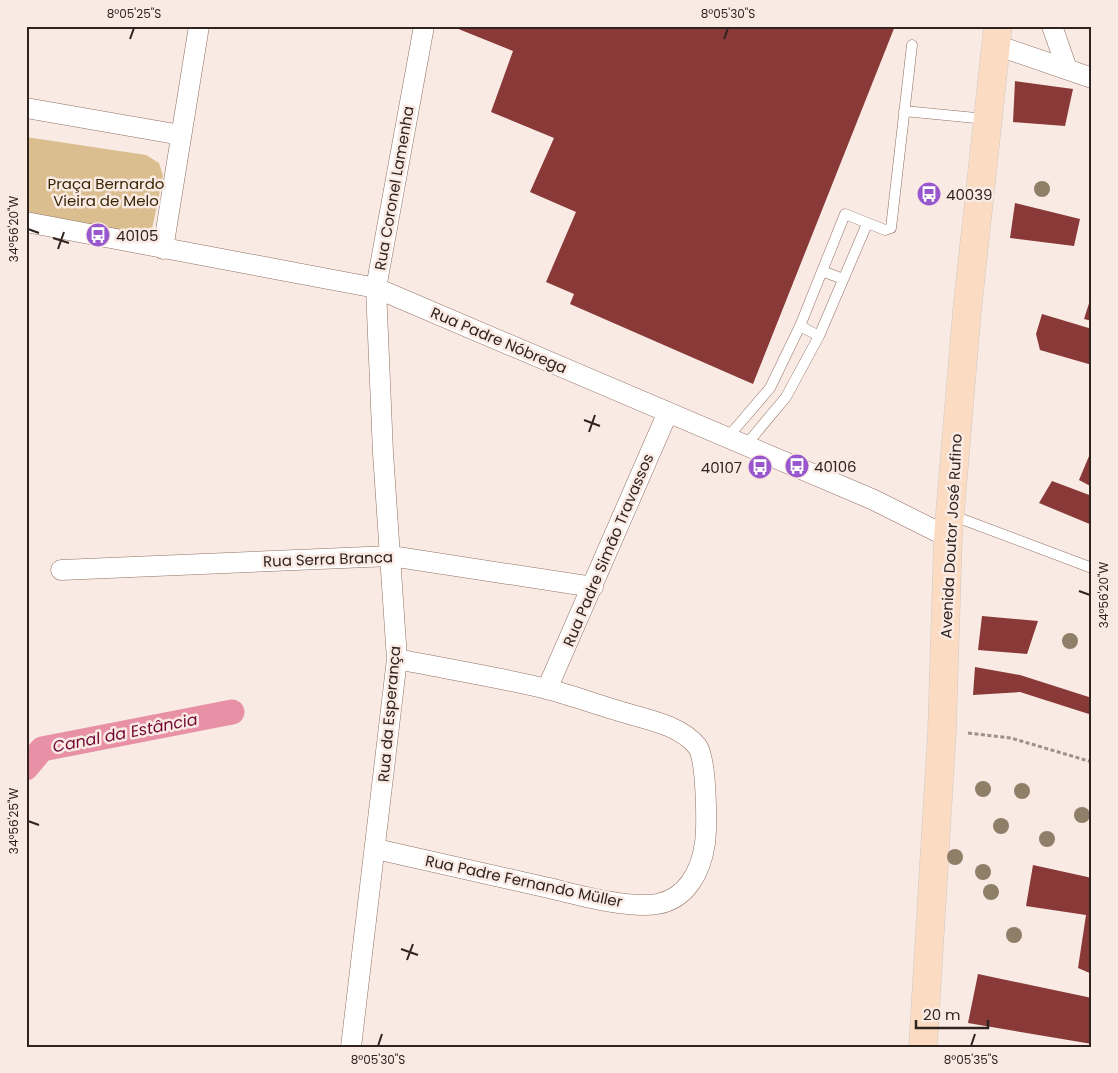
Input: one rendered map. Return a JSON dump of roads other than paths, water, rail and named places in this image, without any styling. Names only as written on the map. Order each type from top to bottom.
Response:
[{"type":"main road","name":"Avenida Doutor José Rufino","points":[[923,1047],[942,731],[949,526],[967,311],[997,36]]},
{"type":"street","points":[[164,249],[199,26]]},
{"type":"street","name":"Rua Coronel Lamenha","points":[[379,350],[376,288],[424,26]]},
{"type":"street","points":[[1052,26],[1067,69]]},
{"type":"street","points":[[997,36],[1067,69],[1092,78]]},
{"type":"street","points":[[26,108],[182,135]]},
{"type":"street","name":"Rua Padre Nóbrega","points":[[26,222],[376,288],[874,500],[949,526]]},
{"type":"street","name":"Rua da Esperança","points":[[351,1047],[376,849],[397,659],[383,453],[379,350]]},
{"type":"street","name":"Rua Padre Simão Travassos","points":[[547,689],[668,412]]},
{"type":"street","name":"Rua Serra Branca","points":[[61,570],[391,556],[592,587]]},
{"type":"street","name":"Rua Padre Fernando Müller","points":[[376,849],[594,898],[643,905],[659,904],[677,896],[689,885],[700,864],[705,843],[704,781],[698,748],[690,740],[669,727],[547,689],[397,659]]},
{"type":"lane","points":[[737,441],[770,388],[800,326],[844,214],[884,230],[891,228],[912,44]]},
{"type":"lane","points":[[904,112],[988,119]]},
{"type":"lane","points":[[737,441],[786,397],[819,336],[868,224]]},
{"type":"lane","points":[[822,271],[843,280]]},
{"type":"lane","points":[[800,326],[819,336]]},
{"type":"lane","points":[[770,388],[786,397]]},
{"type":"lane","points":[[949,526],[1092,568]]},
{"type":"waterway","name":"Canal da Estância","points":[[26,768],[42,749],[232,712]]},
{"type":"place","name":"40039","points":[[929,194]]},
{"type":"place","name":"40105","points":[[98,235]]},
{"type":"place","name":"40106","points":[[797,466]]},
{"type":"place","name":"40107","points":[[760,467]]},
{"type":"park label","name":"Praça Bernardo Vieira de Melo","points":[[106,192]]}]
